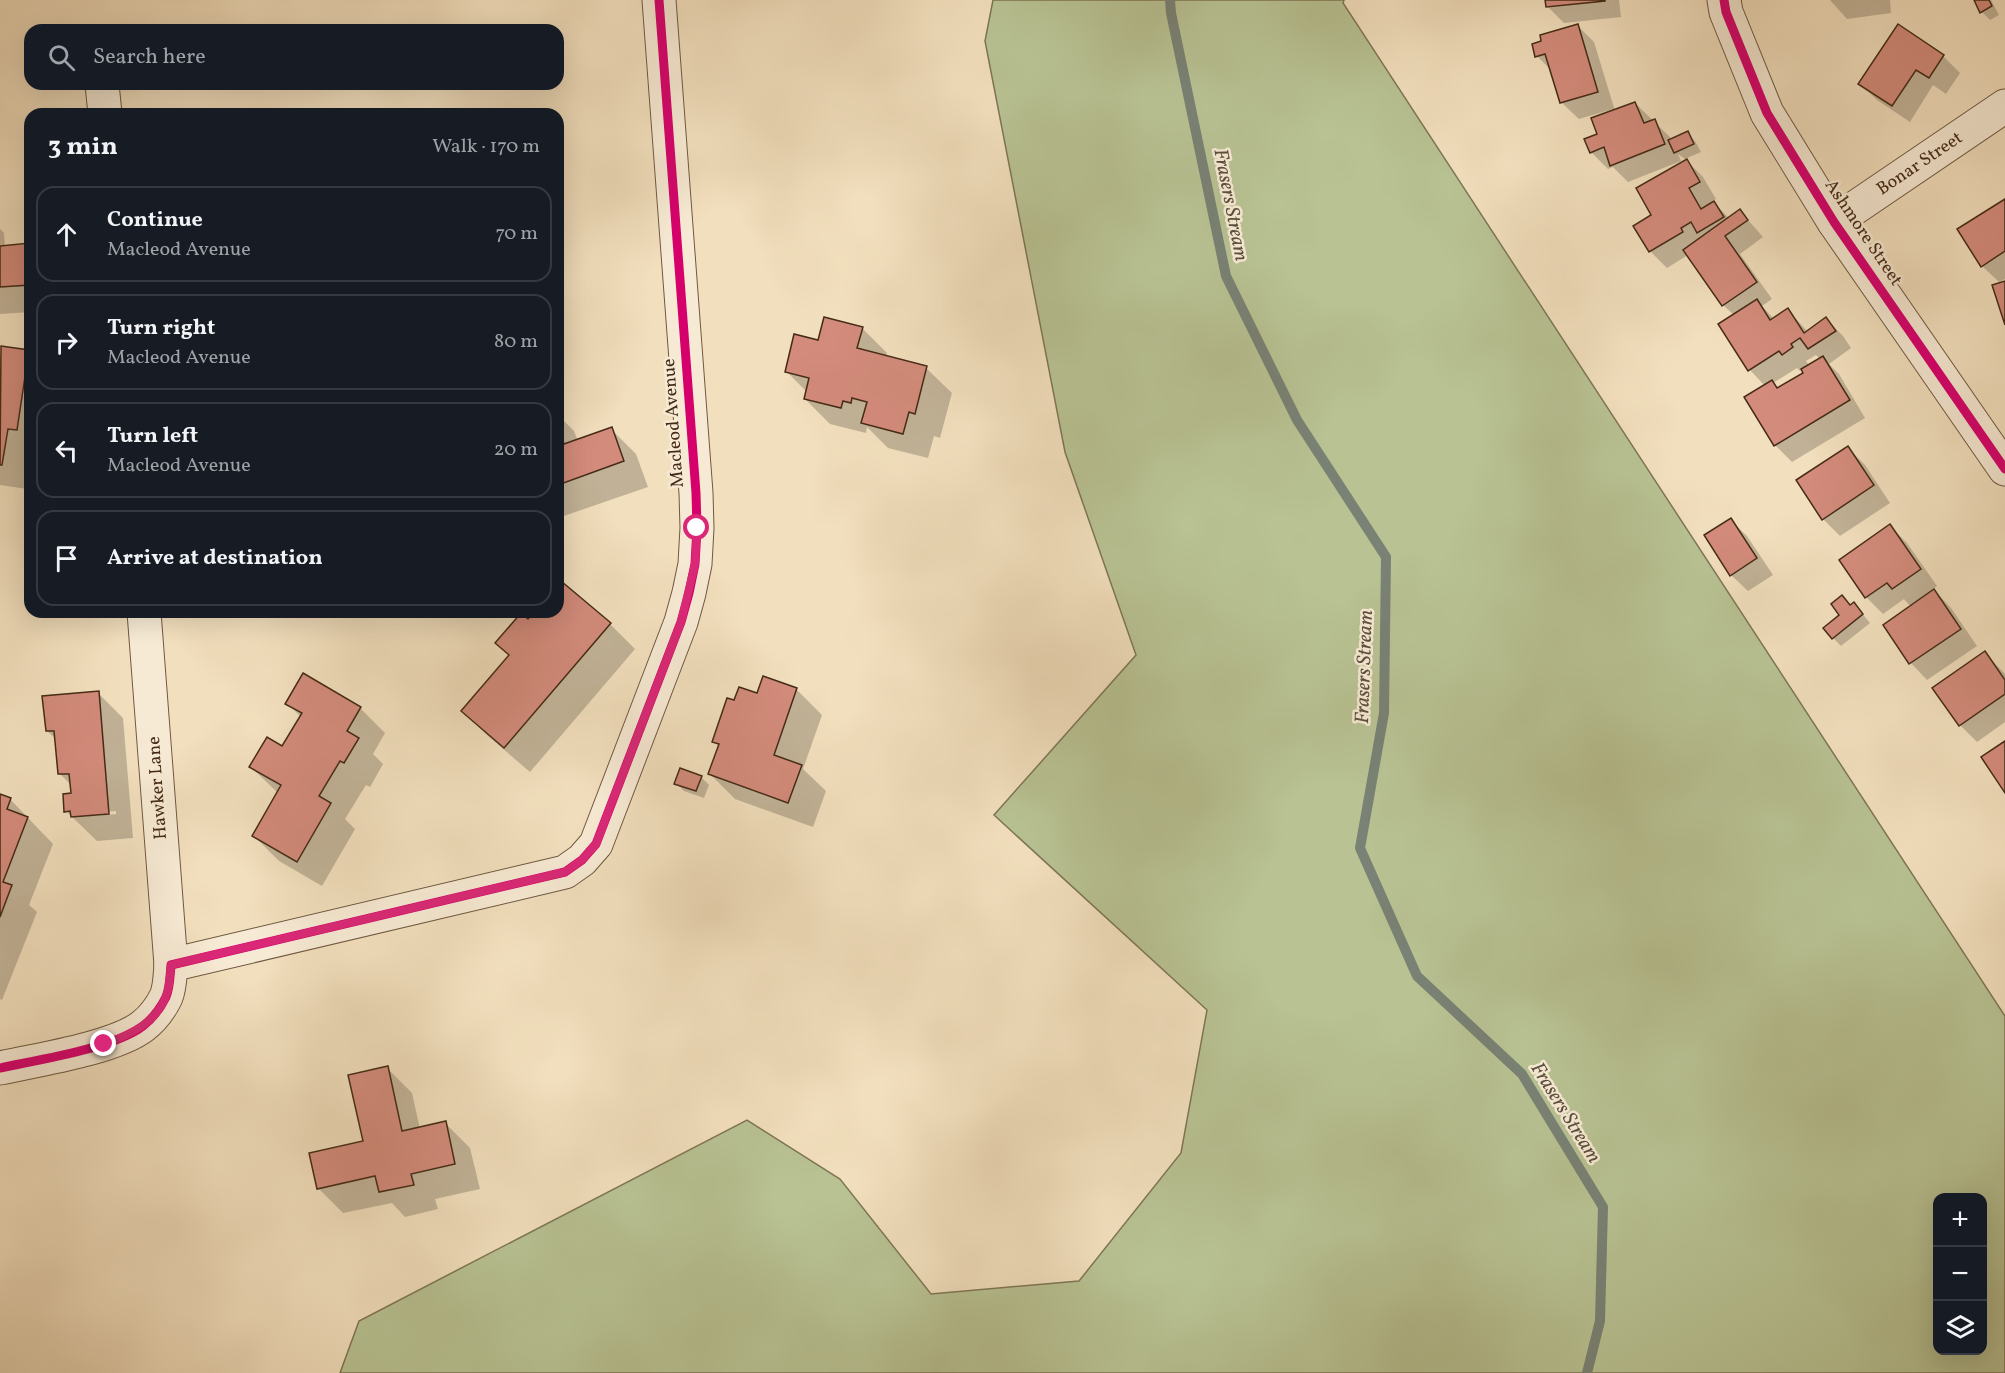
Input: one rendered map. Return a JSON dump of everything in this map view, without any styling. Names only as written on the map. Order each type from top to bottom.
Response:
[{"type":"street","name":"Macleod Avenue","points":[[171,965],[565,872],[582,860],[596,844],[681,622],[696,552],[696,493],[659,0]]},
{"type":"street","name":"Ashmore Street","points":[[1724,0],[1726,12],[1767,113],[1834,222],[2005,469]]},
{"type":"street","points":[[103,90],[104,108]]},
{"type":"street","name":"Bonar Street","points":[[1834,222],[2005,106]]},
{"type":"street","name":"Hawker Lane","points":[[144,618],[171,965]]},
{"type":"street","points":[[0,1068],[104,1044],[126,1036],[143,1026],[156,1012],[167,994],[171,965]]},
{"type":"green space","points":[[993,0],[1344,0],[1343,3],[2005,1016],[2005,1373],[340,1373],[359,1321],[747,1120],[840,1179],[931,1294],[1079,1281],[1181,1153],[1207,1010],[994,815],[1136,655],[1065,452],[985,41]]},
{"type":"building","points":[[1545,0],[1605,0],[1605,1],[1546,7]]},
{"type":"building","points":[[1974,0],[1989,0],[1992,6],[1980,13]]},
{"type":"building","points":[[1578,24],[1598,92],[1560,103],[1545,54],[1535,57],[1532,44],[1541,41],[1540,35]]},
{"type":"building","points":[[1898,24],[1944,55],[1929,78],[1916,70],[1892,106],[1858,84]]},
{"type":"building","points":[[1635,102],[1644,123],[1655,119],[1665,144],[1610,166],[1604,147],[1590,153],[1584,139],[1597,134],[1591,118]]},
{"type":"building","points":[[1688,131],[1694,144],[1674,153],[1668,140]]},
{"type":"building","points":[[1687,159],[1700,182],[1689,188],[1701,209],[1714,201],[1724,217],[1697,233],[1691,222],[1681,228],[1683,232],[1649,252],[1633,226],[1651,215],[1636,188]]},
{"type":"building","points":[[2005,199],[2005,251],[1981,267],[1957,229]]},
{"type":"building","points":[[1740,209],[1748,220],[1725,236],[1757,282],[1722,306],[1683,250]]},
{"type":"building","points":[[24,244],[24,285],[0,287],[0,246]]},
{"type":"building","points":[[2005,281],[2005,325],[1992,285]]},
{"type":"building","points":[[1757,299],[1770,320],[1788,308],[1804,333],[1826,317],[1836,331],[1808,349],[1800,338],[1791,344],[1793,347],[1782,355],[1779,351],[1748,371],[1718,324]]},
{"type":"building","points":[[824,317],[863,327],[857,348],[927,366],[915,414],[909,412],[903,434],[861,423],[867,402],[852,398],[851,403],[843,401],[841,408],[804,399],[809,378],[785,372],[794,334],[818,340]]},
{"type":"building","points":[[1,346],[24,349],[24,383],[17,430],[8,429],[2,465],[0,465]]},
{"type":"building","points":[[1823,356],[1850,400],[1774,446],[1744,397],[1772,380],[1777,388],[1803,373],[1801,369]]},
{"type":"building","points":[[612,427],[624,461],[564,483],[564,444]]},
{"type":"building","points":[[1848,446],[1874,485],[1822,520],[1796,480]]},
{"type":"building","points":[[1731,518],[1757,558],[1730,576],[1704,535]]},
{"type":"building","points":[[1890,524],[1921,569],[1892,589],[1887,583],[1865,598],[1839,560]]},
{"type":"building","points":[[564,584],[611,623],[504,748],[461,711],[509,655],[495,643],[517,618],[564,618]]},
{"type":"building","points":[[1934,589],[1961,629],[1909,664],[1883,625]]},
{"type":"building","points":[[1842,595],[1850,605],[1854,602],[1863,614],[1832,639],[1823,628],[1839,615],[1831,604]]},
{"type":"building","points":[[1985,651],[2005,680],[2005,694],[1959,726],[1932,688]]},
{"type":"building","points":[[303,673],[361,707],[347,731],[359,738],[344,763],[340,761],[319,796],[331,803],[297,862],[252,836],[281,785],[249,767],[267,737],[282,746],[302,713],[285,704]]},
{"type":"building","points":[[763,676],[797,688],[774,755],[802,765],[788,803],[708,774],[719,744],[712,742],[727,698],[734,700],[739,687],[757,693]]},
{"type":"building","points":[[99,691],[109,814],[71,817],[70,811],[64,812],[63,794],[71,793],[69,774],[58,774],[54,731],[46,731],[42,696]]},
{"type":"building","points":[[2005,741],[2005,793],[1981,757]]},
{"type":"building","points":[[680,768],[702,776],[696,791],[674,784]]},
{"type":"building","points":[[0,794],[11,798],[7,809],[28,817],[3,882],[12,885],[0,917]]},
{"type":"building","points":[[388,1066],[402,1131],[446,1121],[455,1164],[411,1174],[414,1185],[379,1192],[375,1176],[317,1189],[309,1153],[363,1141],[348,1075]]},
{"type":"waterway","name":"Frasers Stream","points":[[1170,0],[1226,276],[1297,420],[1386,557],[1384,713],[1360,848],[1417,976],[1522,1074],[1603,1207],[1600,1321],[1587,1373]]},
{"type":"cycle path","points":[[0,1068],[95,1047],[130,1034],[150,1020],[164,1001],[168,990],[171,965],[565,872],[582,860],[596,844],[681,622],[695,564],[696,493],[659,0]]},
{"type":"cycle path","points":[[1724,0],[1726,12],[1767,113],[1834,222],[2005,469]]},
{"type":"route","points":[[104,1044],[126,1036],[143,1026],[156,1012],[167,994],[171,965],[565,872],[582,860],[596,844],[681,622],[695,564],[697,528]]}]
